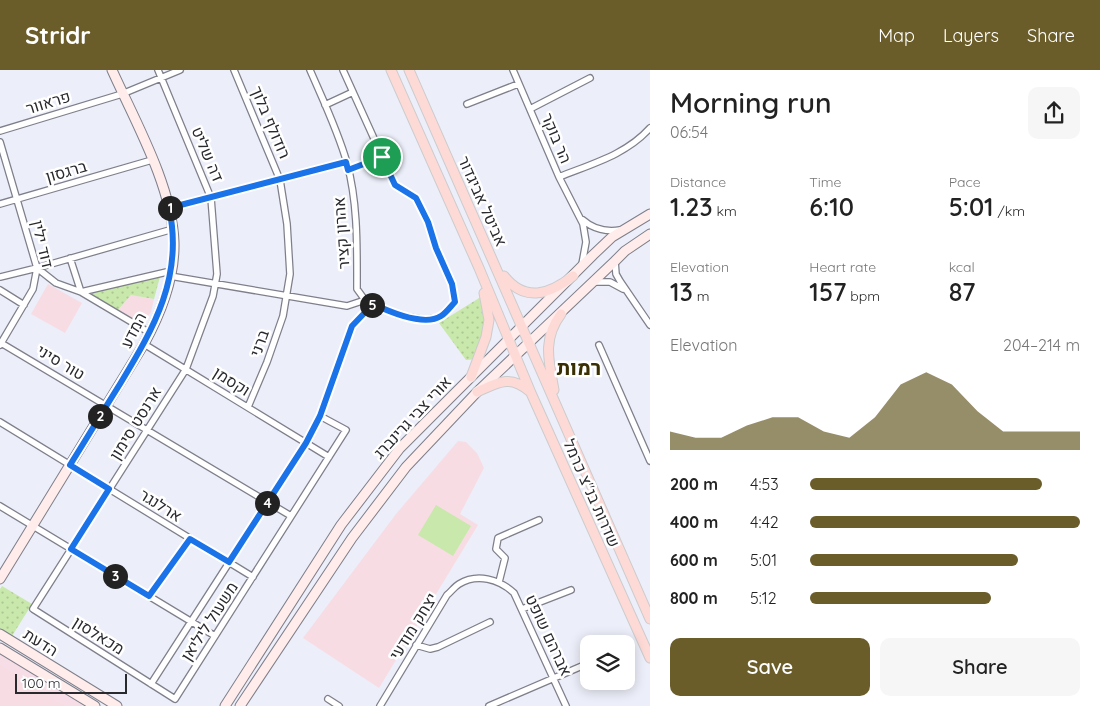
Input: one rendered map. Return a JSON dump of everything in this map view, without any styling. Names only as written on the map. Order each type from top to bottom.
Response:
[{"type":"main road","name":"המדע","points":[[0,579],[144,344],[161,306],[171,274],[173,229],[169,208],[152,160],[112,70]]},
{"type":"main road","name":"אביטל אביגדור","points":[[391,70],[508,340]]},
{"type":"main road","name":"אביטל אביגדור","points":[[409,70],[530,344]]},
{"type":"main road","name":"אורי צבי גרינברג","points":[[225,706],[342,524],[400,448],[606,243],[625,228],[650,214]]},
{"type":"main road","name":"אורי צבי גרינברג","points":[[240,706],[352,538],[400,474],[477,392],[530,344],[615,260],[650,234]]},
{"type":"main road","points":[[495,265],[509,284],[520,290],[536,293],[557,288],[573,276]]},
{"type":"main road","points":[[471,377],[484,348],[489,320],[478,268]]},
{"type":"main road","points":[[557,405],[549,361],[548,342],[553,325],[560,314]]},
{"type":"main road","name":"שדרות בנ\"צ כרמל","points":[[508,340],[650,658]]},
{"type":"main road","name":"שדרות בנ\"צ כרמל","points":[[530,344],[650,619]]},
{"type":"main road","points":[[477,392],[506,381],[523,386],[531,393]]},
{"type":"main road","name":"הדעת","points":[[0,634],[117,706]]},
{"type":"main road","name":"הדעת","points":[[0,648],[95,706]]},
{"type":"street","name":"דה שליט","points":[[158,70],[211,198],[218,274],[216,284]]},
{"type":"street","name":"פראוור","points":[[0,131],[122,94],[180,70]]},
{"type":"street","name":"רודולף בלוך","points":[[234,70],[280,180],[287,224],[290,274],[287,295]]},
{"type":"street","name":"אהרון קציר","points":[[310,70],[325,105],[348,170],[355,206],[357,288],[365,300]]},
{"type":"street","points":[[81,292],[171,274],[216,284],[347,306],[365,300],[398,315],[425,320],[440,317],[455,302],[452,284],[436,248],[428,222],[416,198],[395,185],[343,70]]},
{"type":"street","name":"הר בוקר","points":[[512,70],[558,177],[583,224],[586,242],[581,267]]},
{"type":"street","points":[[530,109],[590,78]]},
{"type":"street","points":[[467,104],[518,84]]},
{"type":"street","points":[[325,105],[353,92]]},
{"type":"street","points":[[558,177],[612,156],[641,138],[650,128]]},
{"type":"street","name":"דוד ילין","points":[[0,142],[38,268],[34,289],[1,344]]},
{"type":"street","points":[[348,170],[382,157]]},
{"type":"street","name":"ברגסון","points":[[0,204],[152,160]]},
{"type":"street","points":[[169,208],[346,162]]},
{"type":"street","name":"הר בוקר","points":[[579,216],[586,223],[600,229],[614,231],[625,228]]},
{"type":"street","points":[[0,277],[173,229]]},
{"type":"street","points":[[70,258],[81,292]]},
{"type":"street","points":[[615,260],[616,274],[650,325]]},
{"type":"street","points":[[38,268],[56,283],[81,292],[150,333]]},
{"type":"street","points":[[593,283],[605,281],[617,284],[628,294]]},
{"type":"street","name":"ארנסט סימון","points":[[33,609],[186,369],[216,284]]},
{"type":"street","points":[[0,290],[24,304]]},
{"type":"street","name":"ברני","points":[[248,407],[267,362],[283,316],[287,295]]},
{"type":"street","points":[[151,684],[306,443],[320,416],[352,326],[373,304]]},
{"type":"street","name":"טור סיני","points":[[1,344],[107,405],[291,516]]},
{"type":"street","name":"וקסמן","points":[[144,344],[329,457]]},
{"type":"street","points":[[599,345],[650,461]]},
{"type":"street","name":"משעול ליליאן","points":[[151,684],[175,699],[346,430],[320,416]]},
{"type":"street","name":"ארלנגר","points":[[0,422],[253,577]]},
{"type":"street","points":[[0,506],[216,636]]},
{"type":"street","points":[[499,582],[505,558],[496,549],[498,538],[540,520]]},
{"type":"street","points":[[149,596],[190,539]]},
{"type":"street","name":"אברהם שופט","points":[[482,578],[499,582],[514,593],[566,706]]},
{"type":"street","name":"יצחק מודעי","points":[[380,706],[447,595],[458,585],[469,579],[482,578]]},
{"type":"street","points":[[522,609],[571,590]]},
{"type":"street","name":"מכאלסון","points":[[33,609],[151,684]]},
{"type":"street","points":[[416,645],[430,649],[438,647],[490,622]]},
{"type":"street","points":[[489,706],[580,668]]},
{"type":"street","points":[[328,699],[339,706]]},
{"type":"shaded area","points":[[48,284],[82,303],[65,333],[31,314]]},
{"type":"shaded area","points":[[131,295],[154,299],[151,312],[142,325],[117,311]]},
{"type":"shaded area","points":[[458,441],[466,442],[477,453],[484,468],[460,514],[478,525],[379,688],[303,638],[396,514]]},
{"type":"shaded area","points":[[0,648],[93,706],[0,706]]},
{"type":"shaded area","points":[[0,665],[64,706],[0,706]]},
{"type":"green space","points":[[161,273],[154,299],[131,295],[117,311],[81,292]]},
{"type":"green space","points":[[484,295],[487,307],[479,359],[466,360],[439,323]]},
{"type":"green space","points":[[436,505],[471,526],[453,556],[418,535]]},
{"type":"green space","points":[[2,586],[32,604],[12,636],[0,629],[0,589]]},
{"type":"district","name":"רמות","points":[[579,368]]},
{"type":"route","points":[[382,157],[395,185],[416,198],[428,222],[436,248],[452,284],[455,302],[440,317],[425,320],[398,315],[373,304],[352,326],[320,416],[306,443],[229,562],[190,539],[149,596],[71,549],[109,489],[70,465],[144,344],[156,319],[165,294],[172,263],[174,243],[169,208],[346,162],[348,170],[382,157]]}]
